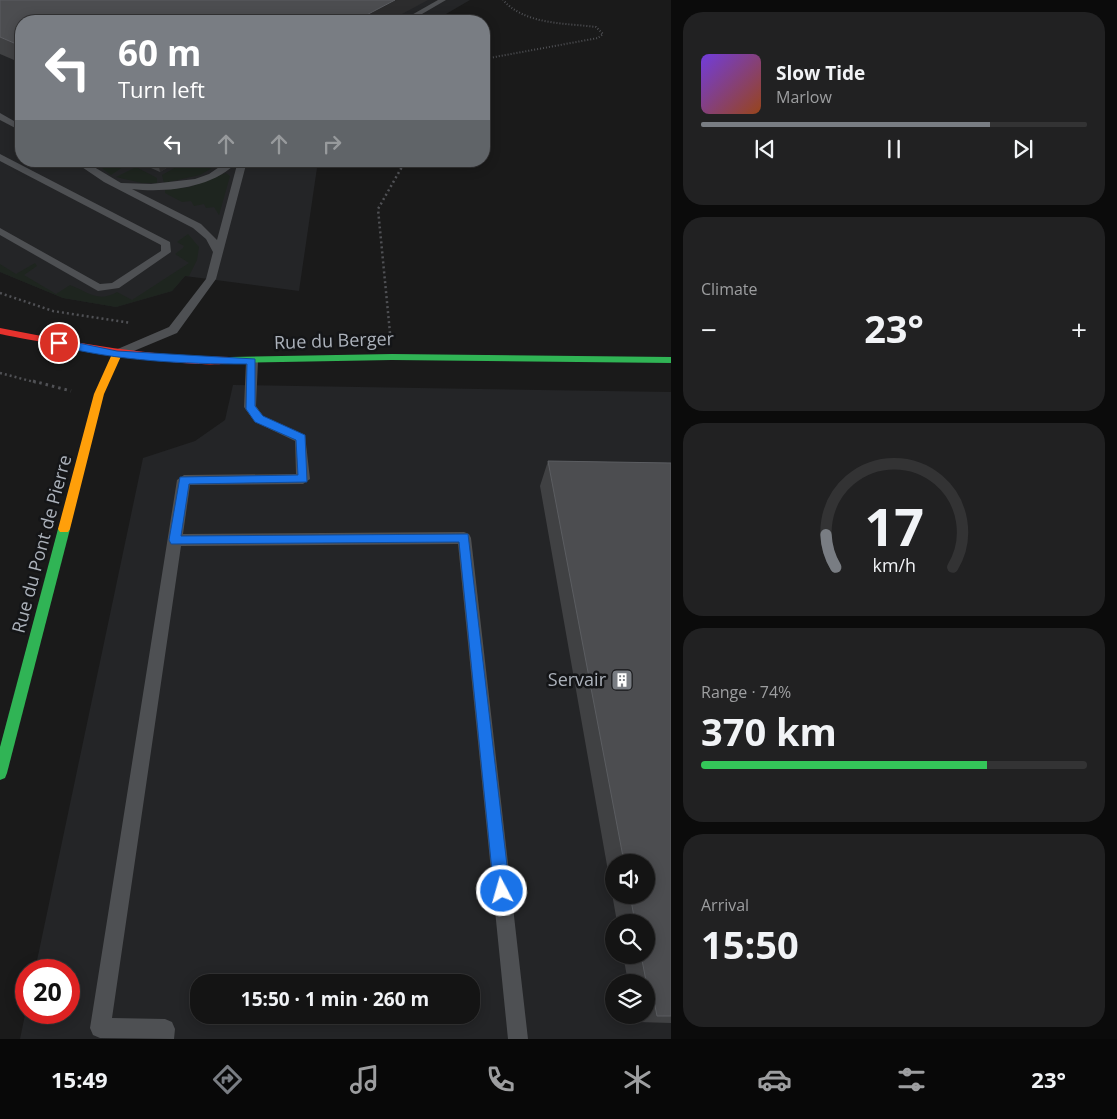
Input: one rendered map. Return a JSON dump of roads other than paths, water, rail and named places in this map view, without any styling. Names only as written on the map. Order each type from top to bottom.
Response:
[{"type":"street","name":"Rue du Berger","points":[[0,331],[117,354],[205,361],[392,357],[671,360]]},
{"type":"street","name":"Rue du Pont de Pierre","points":[[0,773],[99,394],[117,354]]},
{"type":"lane","points":[[416,15],[443,0]]},
{"type":"lane","points":[[0,116],[15,125]]},
{"type":"lane","points":[[0,157],[15,165]]},
{"type":"lane","points":[[0,231],[98,288],[115,286],[166,252],[166,244],[19,167]]},
{"type":"lane","points":[[86,167],[107,180],[197,226],[210,237],[219,254]]},
{"type":"lane","points":[[107,180],[142,188],[184,184],[220,172],[226,167]]},
{"type":"lane","points":[[117,354],[173,330],[211,279],[241,167]]},
{"type":"lane","points":[[164,1039],[165,1030],[100,1028],[184,480],[303,479],[302,438],[259,419],[250,407],[252,361]]},
{"type":"lane","points":[[175,540],[464,538],[518,1039]]},
{"type":"place","name":"Servair","points":[[622,680]]}]
